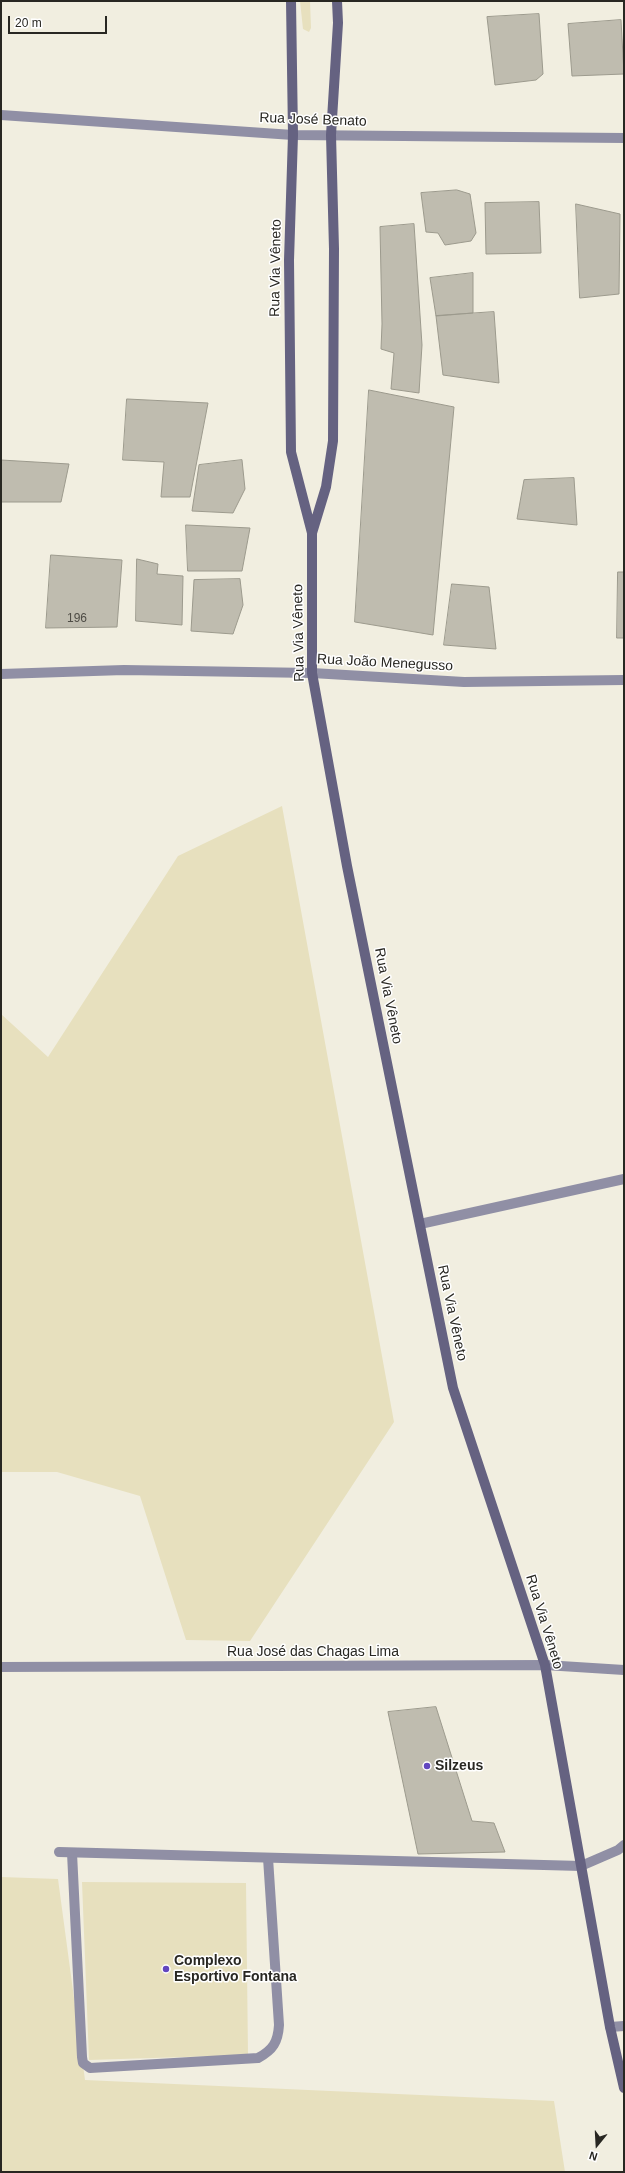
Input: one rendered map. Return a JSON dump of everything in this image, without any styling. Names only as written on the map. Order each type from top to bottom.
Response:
[{"type":"main road","name":"Rua Via Vêneto","points":[[292,1],[293,135],[289,260],[290,452],[312,533],[312,673],[347,866],[453,1388],[545,1665],[610,2027],[624,2088]]},
{"type":"main road","name":"Rua Via Vêneto","points":[[312,533],[326,487],[333,441],[334,249],[332,135],[338,23],[337,1]]},
{"type":"street","name":"Rua José Benato","points":[[1,115],[293,135],[624,138]]},
{"type":"street","name":"Rua João Menegusso","points":[[1,674],[124,670],[312,673],[464,682],[624,680]]},
{"type":"street","points":[[420,1224],[624,1179]]},
{"type":"street","name":"Rua José das Chagas Lima","points":[[1,1667],[545,1665],[624,1670]]},
{"type":"street","points":[[59,1852],[581,1866],[618,1850],[624,1844]]},
{"type":"street","points":[[72,1852],[82,2057],[83,2063],[90,2068],[258,2058],[271,2051],[278,2036],[279,2025],[268,1858]]},
{"type":"street","points":[[610,2027],[624,2026]]},
{"type":"shaded area","points":[[300,1],[310,1],[311,28],[309,32],[303,29]]},
{"type":"shaded area","points":[[282,806],[394,1422],[250,1641],[186,1640],[140,1496],[57,1472],[1,1472],[1,1014],[48,1057],[178,856]]},
{"type":"shaded area","points":[[1,1877],[58,1879],[85,2080],[554,2101],[565,2172],[1,2172]]},
{"type":"shaded area","name":"Complexo Esportivo Fontana","points":[[82,1882],[246,1883],[248,2055],[89,2060]]},
{"type":"building","points":[[539,14],[543,74],[536,80],[495,85],[487,17]]},
{"type":"building","points":[[621,20],[624,74],[572,76],[568,24]]},
{"type":"building","points":[[457,190],[470,194],[476,233],[471,241],[445,245],[438,233],[426,232],[421,193]]},
{"type":"building","points":[[539,202],[541,253],[486,254],[485,203]]},
{"type":"building","points":[[576,204],[620,214],[619,294],[580,298]]},
{"type":"building","points":[[414,224],[422,345],[419,393],[391,389],[394,353],[381,349],[382,324],[380,227]]},
{"type":"building","points":[[473,273],[473,313],[436,316],[430,278]]},
{"type":"building","points":[[494,312],[499,383],[443,375],[436,316]]},
{"type":"building","points":[[369,390],[454,407],[433,635],[355,622]]},
{"type":"building","points":[[127,399],[208,403],[190,497],[161,497],[164,462],[123,460]]},
{"type":"building","points":[[1,460],[69,464],[61,502],[1,502]]},
{"type":"building","points":[[242,460],[245,489],[233,513],[192,511],[199,465]]},
{"type":"building","points":[[574,478],[577,525],[517,519],[524,480]]},
{"type":"building","points":[[186,525],[250,528],[242,571],[188,571]]},
{"type":"building","points":[[51,555],[122,560],[117,627],[46,628]]},
{"type":"building","points":[[137,559],[158,564],[157,574],[183,576],[182,625],[136,621]]},
{"type":"building","points":[[618,572],[624,572],[624,638],[617,638]]},
{"type":"building","points":[[240,579],[243,605],[233,634],[191,631],[194,580]]},
{"type":"building","points":[[452,584],[489,587],[496,649],[444,645]]},
{"type":"building","name":"Silzeus","points":[[436,1707],[472,1821],[494,1823],[505,1852],[418,1854],[388,1712]]},
{"type":"place","name":"Silzeus","points":[[427,1766]]},
{"type":"place","name":"Complexo Esportivo Fontana","points":[[166,1969]]}]
